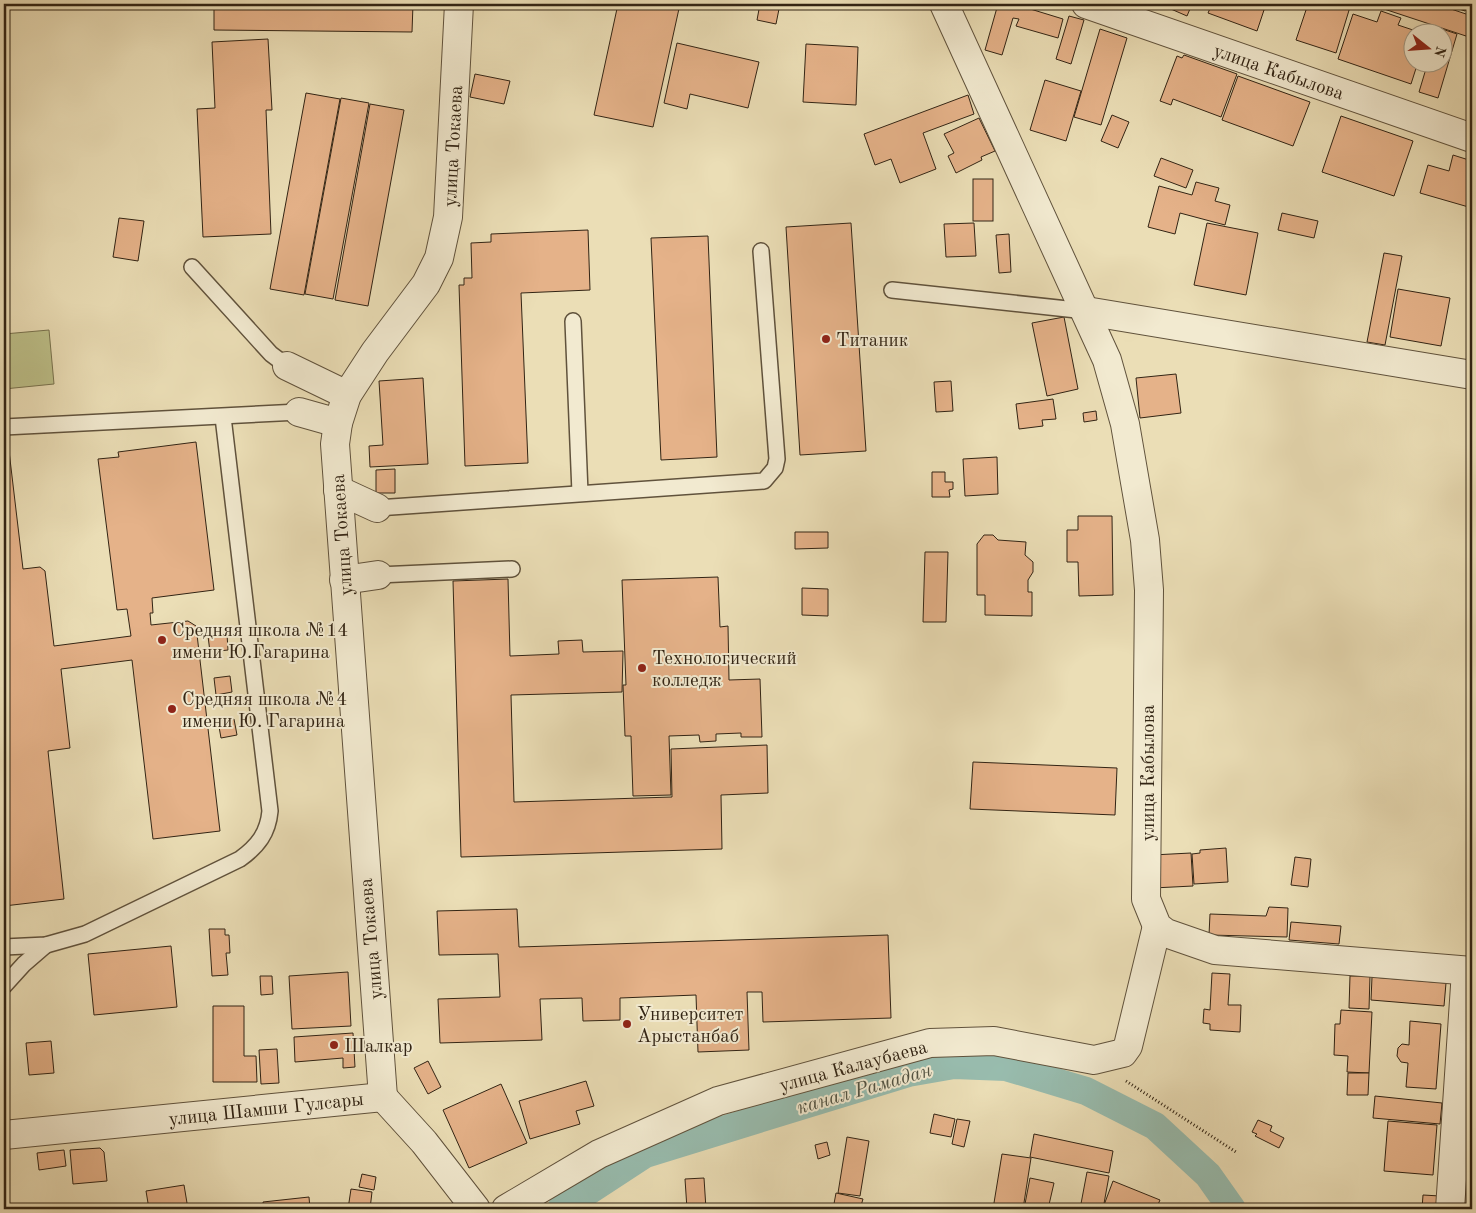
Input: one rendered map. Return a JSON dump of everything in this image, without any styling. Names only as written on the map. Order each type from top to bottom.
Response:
[{"type":"street","name":"улица Токаева","points":[[382,1097],[335,444],[338,423],[347,396],[375,352],[426,284],[439,258],[448,217],[459,4]]},
{"type":"street","name":"улица Кабылова","points":[[944,4],[1086,311],[1107,360],[1125,424],[1145,540],[1149,590],[1146,899],[1157,926]]},
{"type":"street","name":"улица Кабылова","points":[[1086,4],[1472,138]]},
{"type":"street","points":[[1086,311],[1472,375]]},
{"type":"street","points":[[287,366],[347,396]]},
{"type":"street","points":[[299,412],[338,423]]},
{"type":"street","points":[[338,490],[377,508]]},
{"type":"street","points":[[344,580],[378,575]]},
{"type":"street","points":[[1157,926],[1166,933],[1215,950],[1469,971],[1450,1209]]},
{"type":"street","name":"улица Калаубаева","points":[[506,1209],[599,1154],[718,1101],[930,1043],[994,1042],[1094,1060],[1122,1053],[1128,1046],[1157,926]]},
{"type":"street","name":"улица Шамши Гулсары","points":[[4,1135],[382,1097],[424,1142],[476,1209]]},
{"type":"lane","points":[[377,508],[752,483],[764,480],[770,476],[775,468],[776,447],[762,251]]},
{"type":"lane","points":[[192,267],[271,354],[287,366]]},
{"type":"lane","points":[[892,290],[1086,311]]},
{"type":"lane","points":[[573,321],[580,493]]},
{"type":"lane","points":[[4,427],[299,412]]},
{"type":"lane","points":[[4,947],[46,945],[85,934],[240,859],[254,849],[269,822],[270,811],[223,417]]},
{"type":"lane","points":[[378,575],[512,569]]},
{"type":"lane","points":[[4,986],[24,964],[46,945]]},
{"type":"path","points":[[1094,1060],[1236,1152]]},
{"type":"green space","points":[[49,330],[54,384],[4,389],[4,334]]},
{"type":"building","points":[[214,4],[413,4],[412,32],[214,30]]},
{"type":"building","points":[[618,4],[680,4],[653,127],[594,115]]},
{"type":"building","points":[[760,4],[780,4],[776,24],[757,20]]},
{"type":"building","points":[[998,4],[1014,4],[1063,19],[1058,38],[1016,26],[1019,19],[1013,18],[1002,55],[985,50]]},
{"type":"building","points":[[1165,4],[1192,4],[1187,16],[1164,6]]},
{"type":"building","points":[[1212,4],[1266,4],[1257,31],[1208,13]]},
{"type":"building","points":[[1308,4],[1340,4],[1350,7],[1336,53],[1296,40]]},
{"type":"building","points":[[1379,4],[1436,4],[1472,16],[1472,38],[1454,32],[1454,22],[1423,22],[1378,7]]},
{"type":"building","points":[[1444,4],[1468,4],[1465,11]]},
{"type":"building","points":[[1381,11],[1401,18],[1398,25],[1404,27],[1404,72],[1415,72],[1411,84],[1338,59],[1353,14],[1377,22]]},
{"type":"building","points":[[1069,16],[1084,20],[1071,64],[1056,59]]},
{"type":"building","points":[[1100,29],[1127,38],[1101,125],[1074,117]]},
{"type":"building","points":[[1454,33],[1457,34],[1454,44]]},
{"type":"building","points":[[268,39],[272,110],[266,110],[271,234],[203,237],[197,109],[215,108],[212,42]]},
{"type":"building","points":[[677,43],[759,62],[748,108],[690,94],[687,109],[664,103]]},
{"type":"building","points":[[806,44],[858,47],[856,105],[803,102]]},
{"type":"building","points":[[1184,55],[1237,74],[1221,117],[1173,99],[1171,105],[1160,101],[1177,56],[1182,58]]},
{"type":"building","points":[[1425,72],[1446,72],[1438,98],[1419,92]]},
{"type":"building","points":[[475,74],[510,81],[504,104],[470,97]]},
{"type":"building","points":[[1238,76],[1310,102],[1293,146],[1222,120]]},
{"type":"building","points":[[1045,80],[1081,91],[1066,141],[1030,130]]},
{"type":"building","points":[[306,93],[340,99],[304,295],[270,289]]},
{"type":"building","points":[[968,95],[974,114],[923,133],[936,169],[900,183],[891,159],[875,165],[864,134]]},
{"type":"building","points":[[341,98],[369,103],[333,299],[305,294]]},
{"type":"building","points":[[370,104],[404,110],[368,306],[335,300]]},
{"type":"building","points":[[1112,115],[1129,122],[1118,148],[1101,141]]},
{"type":"building","points":[[1341,116],[1413,141],[1394,196],[1322,172]]},
{"type":"building","points":[[979,118],[995,151],[981,157],[982,160],[956,173],[948,156],[954,153],[944,134]]},
{"type":"building","points":[[1453,155],[1472,161],[1472,208],[1420,193],[1428,165],[1449,171]]},
{"type":"building","points":[[1161,158],[1193,170],[1186,188],[1154,176]]},
{"type":"building","points":[[973,179],[993,179],[993,221],[973,221]]},
{"type":"building","points":[[1196,182],[1219,188],[1215,201],[1230,205],[1225,225],[1180,213],[1175,234],[1148,227],[1159,186],[1192,195]]},
{"type":"building","points":[[1282,213],[1318,221],[1314,238],[1278,230]]},
{"type":"building","points":[[119,218],[144,221],[138,261],[113,257]]},
{"type":"building","name":"Титаник","points":[[851,223],[866,451],[800,455],[786,227]]},
{"type":"building","points":[[974,223],[976,256],[946,257],[944,224]]},
{"type":"building","points":[[1207,223],[1258,233],[1246,295],[1194,285]]},
{"type":"building","points":[[588,230],[590,290],[521,293],[528,463],[465,466],[459,285],[464,285],[464,278],[472,278],[471,243],[491,242],[491,234]]},
{"type":"building","points":[[1009,234],[1011,272],[999,273],[996,235]]},
{"type":"building","points":[[708,236],[717,457],[661,460],[651,238]]},
{"type":"building","points":[[1384,253],[1402,256],[1385,345],[1367,342]]},
{"type":"building","points":[[1398,289],[1450,298],[1441,346],[1390,337]]},
{"type":"building","points":[[1064,317],[1078,389],[1047,396],[1032,323]]},
{"type":"building","points":[[1176,374],[1181,413],[1140,418],[1136,378]]},
{"type":"building","points":[[423,378],[428,464],[370,467],[369,446],[383,445],[379,381]]},
{"type":"building","points":[[951,381],[953,411],[936,412],[934,382]]},
{"type":"building","points":[[1053,399],[1056,419],[1042,420],[1043,426],[1019,429],[1016,404]]},
{"type":"building","points":[[1096,411],[1097,420],[1084,422],[1083,413]]},
{"type":"building","name":"Средняя школа №4 имени Ю. Гагарина","points":[[7,434],[23,569],[40,567],[45,571],[54,646],[131,636],[127,609],[117,610],[98,459],[119,457],[118,452],[196,442],[214,590],[152,598],[153,613],[150,613],[151,625],[188,621],[196,626],[220,831],[153,839],[132,660],[61,669],[70,748],[48,751],[64,899],[4,906],[4,435]]},
{"type":"building","points":[[997,457],[998,494],[965,496],[963,459]]},
{"type":"building","points":[[395,469],[395,493],[376,493],[376,470]]},
{"type":"building","points":[[932,472],[945,472],[945,482],[953,482],[953,489],[949,490],[950,497],[932,497]]},
{"type":"building","points":[[1078,516],[1112,516],[1113,595],[1079,596],[1078,562],[1067,562],[1067,530],[1078,530]]},
{"type":"building","points":[[795,532],[828,532],[828,548],[795,549]]},
{"type":"building","points":[[984,535],[993,535],[998,540],[1026,542],[1025,555],[1033,562],[1033,572],[1028,580],[1028,592],[1032,592],[1032,616],[985,615],[985,595],[977,595],[977,544]]},
{"type":"building","points":[[925,552],[948,552],[946,622],[923,622]]},
{"type":"building","name":"Технологический колледж","points":[[718,577],[720,627],[728,626],[729,680],[760,679],[762,737],[741,737],[741,733],[716,734],[716,741],[700,742],[699,735],[669,736],[671,795],[633,796],[631,736],[625,736],[623,685],[626,685],[622,580]]},
{"type":"building","points":[[508,579],[510,656],[559,654],[558,641],[582,640],[583,652],[623,651],[622,692],[511,695],[514,802],[672,797],[671,749],[767,745],[768,793],[721,795],[722,849],[461,857],[453,581]]},
{"type":"building","points":[[802,588],[828,589],[828,616],[802,615]]},
{"type":"building","points":[[227,634],[228,650],[210,652],[208,636]]},
{"type":"building","points":[[230,676],[232,692],[216,695],[214,678]]},
{"type":"building","points":[[234,719],[237,735],[221,738],[218,721]]},
{"type":"building","points":[[973,762],[1117,768],[1115,815],[970,809]]},
{"type":"building","points":[[1226,848],[1228,882],[1194,884],[1192,854],[1200,853],[1200,850]]},
{"type":"building","points":[[1191,853],[1193,886],[1153,888],[1152,855]]},
{"type":"building","points":[[1295,857],[1311,859],[1308,887],[1291,885]]},
{"type":"building","points":[[1269,907],[1288,908],[1287,937],[1209,935],[1210,914],[1266,916]]},
{"type":"building","points":[[517,909],[519,947],[888,935],[891,1018],[763,1022],[762,992],[747,992],[749,1050],[698,1052],[696,995],[620,998],[620,1020],[583,1021],[582,998],[540,999],[542,1040],[440,1043],[438,999],[500,997],[498,954],[439,955],[437,911]]},
{"type":"building","points":[[1291,922],[1341,926],[1339,944],[1289,940]]},
{"type":"building","points":[[209,929],[225,929],[225,935],[229,935],[230,953],[226,953],[228,975],[212,976]]},
{"type":"building","points":[[171,946],[177,1007],[94,1015],[88,954]]},
{"type":"building","points":[[348,972],[351,1026],[292,1029],[289,976]]},
{"type":"building","points":[[1212,973],[1230,974],[1228,1005],[1241,1005],[1240,1032],[1210,1030],[1210,1024],[1203,1023],[1204,1009],[1210,1010]]},
{"type":"building","points":[[260,976],[272,976],[273,994],[261,995]]},
{"type":"building","points":[[1350,976],[1370,976],[1369,1009],[1349,1008]]},
{"type":"building","points":[[1372,977],[1446,983],[1444,1006],[1371,1000]]},
{"type":"building","points":[[213,1006],[244,1006],[244,1056],[256,1056],[257,1082],[213,1082]]},
{"type":"building","points":[[1341,1010],[1372,1012],[1369,1073],[1347,1072],[1348,1056],[1334,1055],[1335,1024],[1340,1024]]},
{"type":"building","points":[[1410,1021],[1441,1024],[1436,1089],[1406,1087],[1408,1063],[1401,1062],[1397,1056],[1398,1048],[1402,1044],[1409,1045]]},
{"type":"building","points":[[353,1033],[355,1067],[343,1068],[343,1058],[295,1062],[294,1037]]},
{"type":"building","points":[[51,1041],[54,1073],[29,1075],[26,1043]]},
{"type":"building","points":[[277,1049],[279,1083],[261,1084],[259,1050]]},
{"type":"building","points":[[428,1061],[441,1087],[428,1094],[414,1068]]},
{"type":"building","points":[[1348,1073],[1369,1073],[1368,1095],[1347,1095]]},
{"type":"building","points":[[586,1081],[594,1106],[576,1111],[580,1124],[530,1139],[519,1101]]},
{"type":"building","points":[[501,1084],[527,1143],[469,1168],[443,1110]]},
{"type":"building","points":[[1375,1096],[1442,1103],[1440,1124],[1373,1118]]},
{"type":"building","points":[[934,1114],[955,1119],[951,1137],[930,1133]]},
{"type":"building","points":[[957,1119],[970,1121],[964,1147],[952,1144]]},
{"type":"building","points":[[1258,1120],[1272,1126],[1270,1131],[1284,1138],[1279,1148],[1255,1136],[1257,1134],[1252,1132]]},
{"type":"building","points":[[1388,1121],[1437,1125],[1433,1175],[1384,1171]]},
{"type":"building","points":[[1034,1134],[1113,1151],[1109,1173],[1030,1157]]},
{"type":"building","points":[[847,1137],[869,1141],[860,1196],[838,1193]]},
{"type":"building","points":[[827,1142],[830,1155],[818,1159],[815,1145]]},
{"type":"building","points":[[100,1148],[104,1152],[107,1181],[73,1184],[70,1150]]},
{"type":"building","points":[[64,1150],[66,1166],[39,1170],[37,1153]]},
{"type":"building","points":[[1002,1154],[1031,1158],[1023,1209],[993,1209]]},
{"type":"building","points":[[4,1156],[6,1156],[9,1195],[4,1196]]},
{"type":"building","points":[[1087,1172],[1109,1176],[1103,1209],[1080,1209]]},
{"type":"building","points":[[362,1174],[376,1177],[374,1190],[359,1187]]},
{"type":"building","points":[[704,1178],[706,1209],[687,1209],[685,1179]]},
{"type":"building","points":[[1030,1178],[1054,1183],[1048,1209],[1024,1209]]},
{"type":"building","points":[[1113,1181],[1160,1200],[1156,1209],[1114,1209],[1104,1205]]},
{"type":"building","points":[[184,1185],[188,1209],[149,1209],[146,1191]]},
{"type":"building","points":[[1468,1185],[1472,1185],[1472,1209],[1466,1209]]},
{"type":"building","points":[[351,1189],[372,1192],[370,1209],[348,1209]]},
{"type":"building","points":[[836,1193],[863,1199],[860,1209],[833,1209]]},
{"type":"building","points":[[1423,1195],[1440,1196],[1439,1209],[1422,1209]]},
{"type":"building","points":[[309,1197],[310,1209],[264,1209],[263,1202]]},
{"type":"waterway","name":"канал Рамадан","points":[[561,1209],[645,1154],[908,1073],[954,1065],[1006,1067],[1086,1091],[1155,1126],[1208,1175],[1232,1209]]},
{"type":"place","name":"Титаник","points":[[826,339]]},
{"type":"place","name":"Средняя школа №14 имени Ю.Гагарина","points":[[162,640]]},
{"type":"place","name":"Технологический колледж","points":[[642,668]]},
{"type":"place","name":"Средняя школа №4 имени Ю. Гагарина","points":[[172,709]]},
{"type":"place","name":"Университет Арыстанбаб","points":[[627,1024]]},
{"type":"place","name":"Шалкар","points":[[334,1045]]}]
